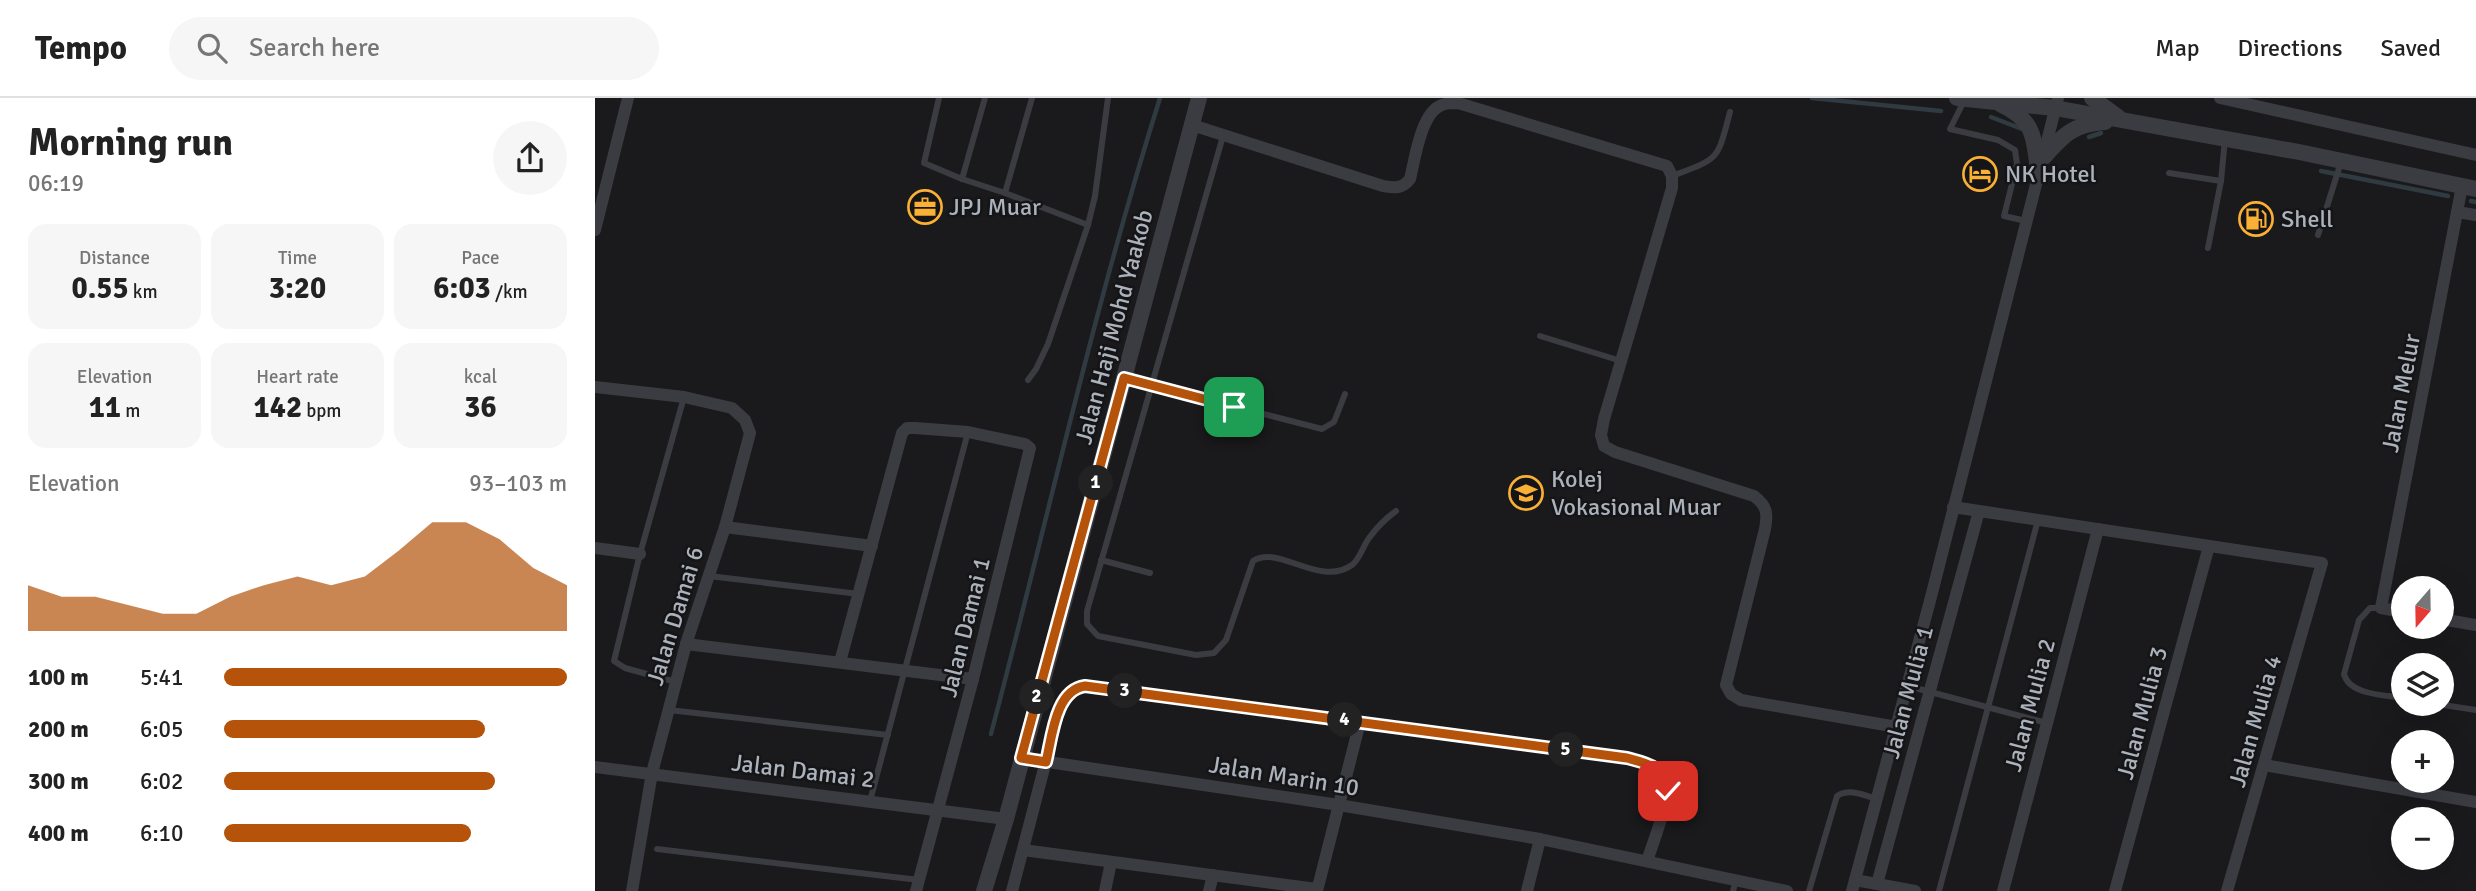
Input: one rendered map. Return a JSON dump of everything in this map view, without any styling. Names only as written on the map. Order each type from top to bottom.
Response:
[{"type":"street","points":[[595,230],[628,98]]},
{"type":"street","name":"Jalan Haji Mohd Yaakob","points":[[984,891],[1006,819],[1199,98]]},
{"type":"street","points":[[1957,98],[2056,103],[2125,120],[2342,160],[2469,187]]},
{"type":"street","points":[[2092,98],[2125,120]]},
{"type":"street","points":[[2220,98],[2476,155]]},
{"type":"street","points":[[1997,99],[2023,117],[2032,131],[2039,176]]},
{"type":"street","points":[[1192,125],[1383,186],[1397,188],[1410,179],[1425,121],[1432,111],[1441,105],[1476,103],[1667,166],[1672,176],[1672,188],[1604,419],[1601,435],[1604,446],[1615,452],[1753,496],[1763,503],[1767,510],[1765,529],[1726,685],[1731,694],[1741,700],[1897,727]]},
{"type":"street","points":[[1916,891],[1877,884],[1854,886],[1908,686],[2056,103]]},
{"type":"street","points":[[2044,156],[2061,136],[2077,127],[2125,120]]},
{"type":"street","name":"Jalan Melur","points":[[2381,608],[2457,212],[2469,187]]},
{"type":"street","points":[[2457,212],[2476,215]]},
{"type":"street","points":[[595,387],[684,397]]},
{"type":"street","name":"Jalan Damai 6","points":[[632,891],[652,773],[686,643],[725,527],[750,433],[745,420],[732,408],[684,397]]},
{"type":"street","points":[[840,662],[902,433],[907,428],[968,432]]},
{"type":"street","name":"Jalan Damai 1","points":[[917,886],[1030,455],[1030,448],[1025,444],[968,432]]},
{"type":"street","points":[[1953,507],[2209,546]]},
{"type":"street","name":"Jalan Mulia 1","points":[[1877,884],[1979,511]]},
{"type":"street","points":[[725,527],[872,546]]},
{"type":"street","name":"Jalan Mulia 2","points":[[2003,891],[2098,529]]},
{"type":"street","name":"Jalan Mulia 4","points":[[2209,546],[2322,563],[2227,891]]},
{"type":"street","name":"Jalan Mulia 3","points":[[2115,891],[2209,546]]},
{"type":"street","points":[[595,548],[640,554]]},
{"type":"street","points":[[2381,608],[2391,610]]},
{"type":"street","points":[[2454,621],[2476,625]]},
{"type":"street","points":[[686,643],[973,679]]},
{"type":"street","points":[[1012,891],[1059,710],[1067,694],[1075,687],[1085,686],[1627,758],[1649,764],[1664,775],[1668,791],[1647,861]]},
{"type":"street","points":[[1023,850],[1317,890],[1360,722]]},
{"type":"street","name":"Jalan Marin 10","points":[[1021,758],[1339,805],[1540,839],[1647,861],[1734,886],[1787,891]]},
{"type":"street","points":[[2264,765],[2476,802]]},
{"type":"street","name":"Jalan Damai 2","points":[[595,767],[1006,819]]},
{"type":"street","points":[[1527,891],[1540,839]]},
{"type":"street","points":[[1105,891],[1111,862]]},
{"type":"street","points":[[1209,891],[1213,875]]},
{"type":"lane","points":[[939,98],[924,163],[1088,225]]},
{"type":"lane","points":[[962,179],[985,98]]},
{"type":"lane","points":[[1005,193],[1032,98]]},
{"type":"lane","points":[[1028,380],[1037,369],[1048,344],[1088,225],[1095,196],[1108,98]]},
{"type":"lane","points":[[1966,99],[1950,129],[1998,140],[2015,150],[2017,164],[2004,216],[2026,221]]},
{"type":"lane","points":[[1672,176],[1715,157],[1720,149],[1730,112]]},
{"type":"lane","points":[[1223,135],[1101,560],[1087,611],[1087,624],[1098,636],[1206,655],[1221,647],[1226,640],[1253,561],[1260,556],[1270,557],[1323,572],[1335,572],[1352,565],[1380,523],[1396,511]]},
{"type":"lane","points":[[2208,248],[2221,181],[2225,139]]},
{"type":"lane","points":[[2318,235],[2342,160]]},
{"type":"lane","points":[[2169,173],[2221,181]]},
{"type":"lane","points":[[1540,336],[1621,361]]},
{"type":"lane","points":[[1124,378],[1322,429],[1334,422],[1345,394]]},
{"type":"lane","points":[[676,681],[625,668],[614,661],[640,554],[684,397]]},
{"type":"lane","points":[[870,801],[968,432]]},
{"type":"lane","points":[[1939,891],[2038,520]]},
{"type":"lane","points":[[1101,560],[1150,573]]},
{"type":"lane","points":[[709,576],[859,594]]},
{"type":"lane","points":[[2381,608],[2370,608],[2359,620],[2344,674],[2346,681],[2352,686],[2366,692],[2391,696]]},
{"type":"lane","points":[[1908,686],[2047,723]]},
{"type":"lane","points":[[2454,707],[2476,710]]},
{"type":"lane","points":[[669,710],[888,735]]},
{"type":"lane","points":[[1809,891],[1837,796],[1843,792],[1851,792],[1878,799]]},
{"type":"lane","points":[[657,849],[917,886]]},
{"type":"waterway","points":[[991,734],[1092,335],[1160,98]]},
{"type":"waterway","points":[[1812,98],[1941,111]]},
{"type":"waterway","points":[[1991,117],[2022,129]]},
{"type":"waterway","points":[[2089,137],[2101,133]]},
{"type":"waterway","points":[[2321,171],[2448,196]]},
{"type":"waterway","points":[[2471,201],[2476,202]]},
{"type":"place","name":"NK Hotel","points":[[1980,174]]},
{"type":"place","name":"JPJ Muar","points":[[925,207]]},
{"type":"place","name":"Shell","points":[[2256,219]]},
{"type":"place","name":"Kolej Vokasional Muar","points":[[1526,493]]},
{"type":"route","points":[[1234,407],[1124,378],[1021,758],[1046,762],[1059,710],[1067,694],[1075,687],[1085,686],[1627,758],[1649,764],[1664,775],[1668,791]]}]
